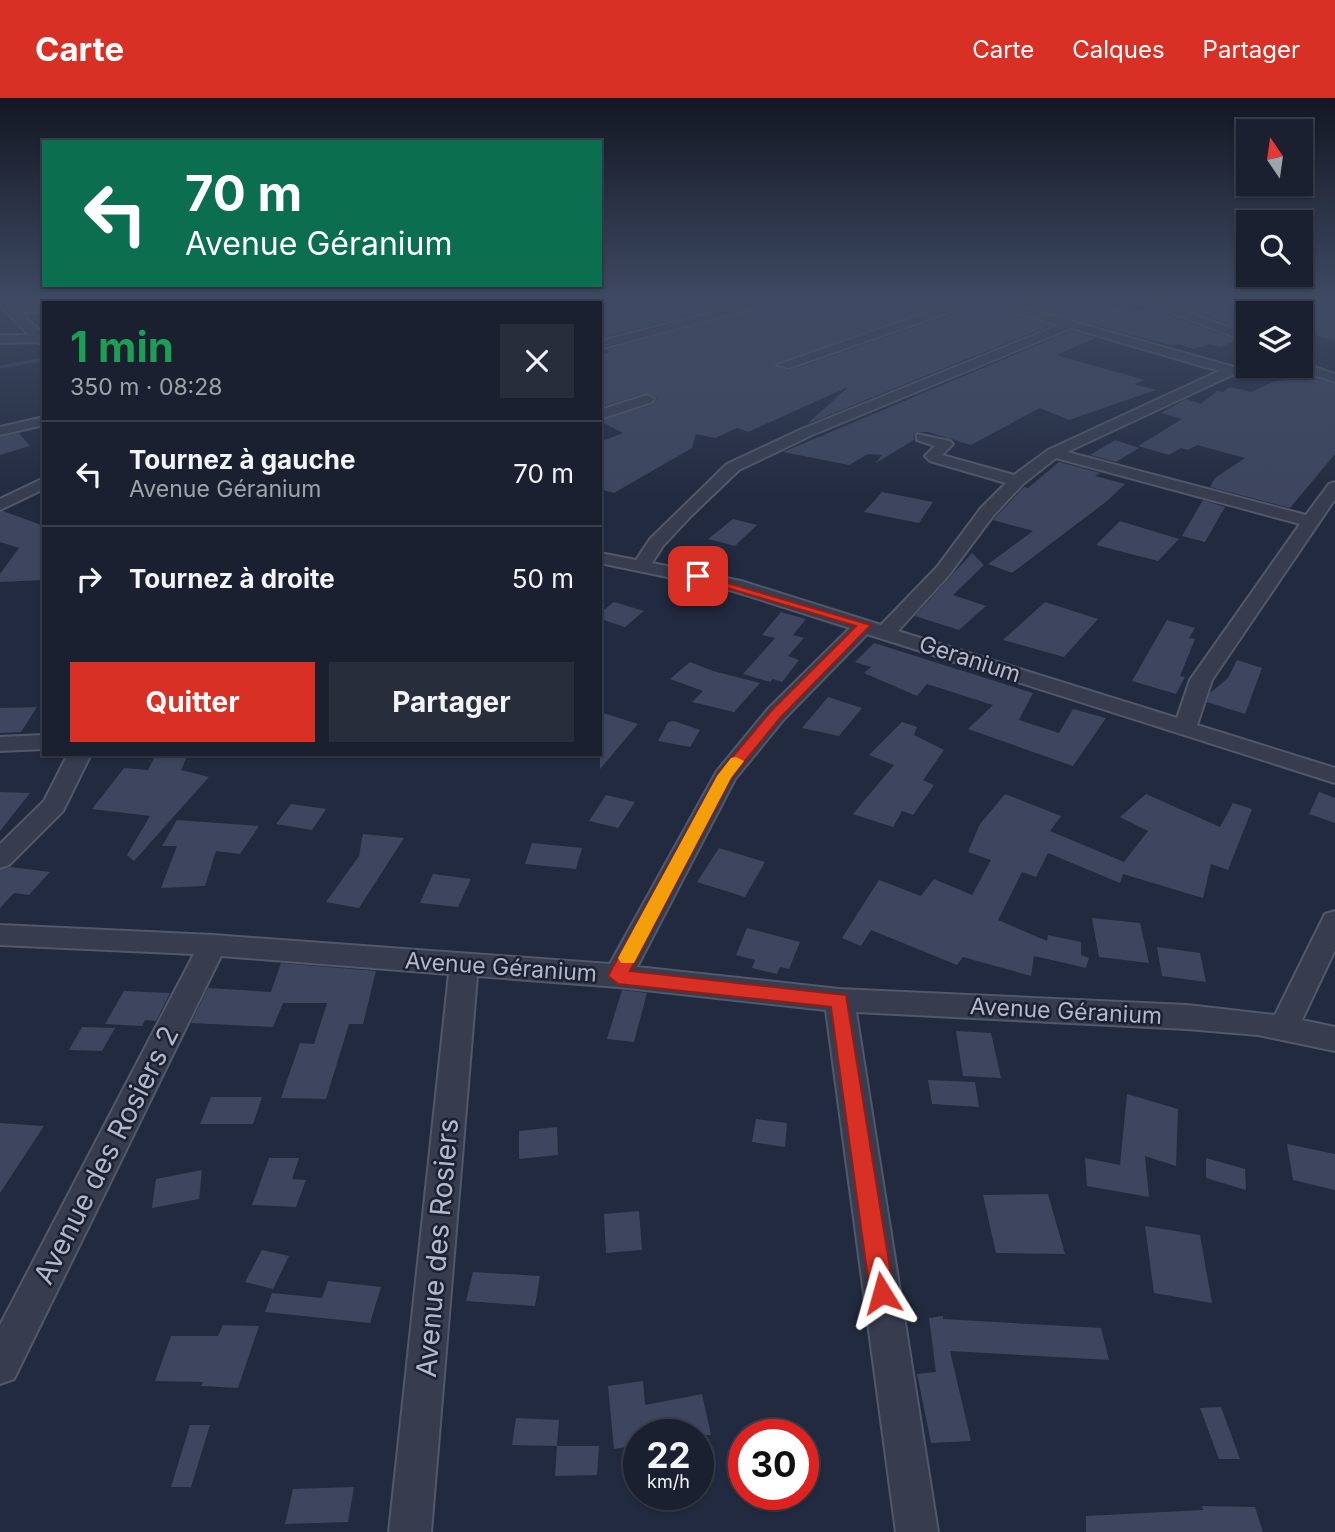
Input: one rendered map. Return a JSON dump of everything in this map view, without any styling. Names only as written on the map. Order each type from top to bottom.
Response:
[{"type":"street","points":[[642,565],[656,543],[733,467],[807,432],[968,366]]},
{"type":"street","points":[[1214,366],[1235,372]]},
{"type":"street","points":[[1313,371],[1335,378]]},
{"type":"street","points":[[618,976],[724,776],[776,714],[936,580],[987,512],[1017,481],[1053,453],[1235,372]]},
{"type":"street","points":[[602,414],[647,399]]},
{"type":"street","points":[[0,431],[42,421]]},
{"type":"street","points":[[922,437],[945,444],[933,456],[935,458],[1017,481]]},
{"type":"street","points":[[1053,453],[1309,521]]},
{"type":"street","points":[[0,505],[42,484]]},
{"type":"street","points":[[1184,729],[1201,680],[1335,486]]},
{"type":"street","name":"Geranium","points":[[602,558],[698,576],[876,628],[1335,776]]},
{"type":"street","points":[[0,744],[42,742]]},
{"type":"street","points":[[0,859],[54,805],[78,756]]},
{"type":"street","points":[[1283,1028],[1335,921]]},
{"type":"street","name":"Avenue Géranium","points":[[0,935],[213,945],[464,964],[618,976],[839,1000],[1187,1017],[1283,1028],[1335,1040]]},
{"type":"street","name":"Avenue des Rosiers 2","points":[[0,1365],[213,945]]},
{"type":"street","name":"Avenue des Rosiers","points":[[410,1532],[464,964]]},
{"type":"street","points":[[839,1000],[917,1532]]},
{"type":"building","points":[[602,366],[779,366],[788,371],[803,366],[950,366],[807,424],[848,387],[748,432],[737,428],[715,438],[696,434],[692,448],[614,493],[602,490],[602,441],[623,433],[602,420],[653,404],[657,398],[646,393],[602,406]]},
{"type":"building","points":[[988,366],[1095,366],[1145,380],[1134,384],[1156,390],[1069,420],[1040,408],[971,445],[928,432],[915,432],[914,440],[876,463],[882,455],[868,454],[849,465],[783,452]]},
{"type":"building","points":[[1313,378],[1335,384],[1335,454],[1290,508],[1210,487],[1215,478],[1245,458],[1197,445],[1188,450],[1181,448],[1169,455],[1138,446],[1182,419],[1161,413],[1186,399],[1201,404],[1217,391],[1223,392],[1230,387],[1252,392],[1272,382]]},
{"type":"building","points":[[19,433],[30,446],[0,455],[0,437]]},
{"type":"building","points":[[1115,440],[1139,448],[1116,462],[1090,455]]},
{"type":"building","points":[[1059,462],[1100,473],[1095,476],[1125,484],[1107,501],[1012,573],[988,564],[1033,531],[993,520],[1024,487],[1028,488]]},
{"type":"building","points":[[882,492],[933,502],[919,523],[864,512]]},
{"type":"building","points":[[1203,500],[1225,507],[1205,542],[1182,536]]},
{"type":"building","points":[[0,512],[42,525],[42,580],[0,582],[0,574],[19,548],[0,542]]},
{"type":"building","points":[[733,519],[757,525],[735,546],[708,539]]},
{"type":"building","points":[[1120,521],[1179,539],[1158,561],[1096,545]]},
{"type":"building","points":[[972,553],[984,565],[953,595],[986,606],[959,630],[915,616]]},
{"type":"building","points":[[614,602],[644,611],[625,627],[602,620],[602,611]]},
{"type":"building","points":[[1045,602],[1098,619],[1064,657],[1003,640]]},
{"type":"building","points":[[781,612],[806,619],[793,635],[804,638],[788,656],[799,660],[782,682],[773,679],[770,682],[743,674],[775,638],[762,635]]},
{"type":"building","points":[[1167,620],[1195,628],[1189,638],[1195,639],[1180,676],[1185,677],[1176,694],[1132,681]]},
{"type":"building","points":[[874,643],[1033,693],[1019,720],[1059,733],[1073,709],[1106,718],[1073,766],[968,729],[993,705],[927,684],[917,696],[864,673],[871,667],[855,662]]},
{"type":"building","points":[[1237,660],[1262,668],[1245,714],[1207,702],[1210,693],[1228,678]]},
{"type":"building","points":[[690,662],[760,683],[734,712],[692,702],[703,691],[670,679]]},
{"type":"building","points":[[828,697],[862,708],[839,736],[802,728]]},
{"type":"building","points":[[37,707],[21,732],[0,733],[0,708]]},
{"type":"building","points":[[602,713],[638,724],[600,769]]},
{"type":"building","points":[[674,721],[700,730],[690,747],[658,741],[668,722]]},
{"type":"building","points":[[902,722],[917,727],[914,735],[944,750],[923,780],[934,785],[913,815],[902,811],[893,827],[853,814],[894,765],[869,755]]},
{"type":"building","points":[[155,756],[187,756],[181,770],[209,777],[134,861],[127,855],[150,816],[92,809],[124,768],[148,770]]},
{"type":"building","points":[[0,792],[30,793],[0,831]]},
{"type":"building","points":[[1319,792],[1335,798],[1335,823],[1309,814]]},
{"type":"building","points":[[1005,794],[1061,816],[1050,831],[1124,862],[1148,831],[1120,817],[1146,794],[1220,827],[1233,803],[1252,809],[1228,870],[1211,864],[1203,898],[1123,874],[1120,883],[1048,853],[1036,877],[1022,872],[998,920],[1047,941],[1048,935],[1081,942],[1081,955],[1089,958],[1086,968],[1034,956],[1031,976],[963,957],[957,965],[871,930],[861,946],[842,938],[879,880],[921,896],[934,879],[972,895],[991,860],[968,852],[980,824]]},
{"type":"building","points":[[606,795],[635,802],[618,828],[589,821]]},
{"type":"building","points":[[291,804],[326,809],[312,830],[276,824]]},
{"type":"building","points":[[177,820],[259,826],[240,854],[216,851],[205,886],[161,888],[177,846],[162,846]]},
{"type":"building","points":[[363,834],[404,838],[359,908],[326,902],[359,856]]},
{"type":"building","points":[[532,843],[582,848],[576,869],[525,864]]},
{"type":"building","points":[[719,848],[765,862],[745,897],[697,882]]},
{"type":"building","points":[[11,867],[50,872],[29,895],[14,893],[0,908],[0,870]]},
{"type":"building","points":[[433,874],[471,879],[458,907],[420,903]]},
{"type":"building","points":[[1092,918],[1140,923],[1149,963],[1099,957]]},
{"type":"building","points":[[747,928],[800,942],[789,969],[780,967],[777,974],[752,968],[755,960],[736,955]]},
{"type":"building","points":[[1157,947],[1200,953],[1206,982],[1162,976]]},
{"type":"building","points":[[281,963],[376,971],[363,1024],[349,1024],[326,1099],[281,1098],[300,1043],[314,1044],[327,1003],[283,1003],[273,1027],[191,1023],[208,988],[271,992]]},
{"type":"building","points":[[622,990],[647,993],[634,1042],[607,1039]]},
{"type":"building","points":[[124,991],[170,993],[156,1021],[145,1020],[142,1026],[105,1024]]},
{"type":"building","points":[[82,1027],[115,1028],[102,1051],[69,1050]]},
{"type":"building","points":[[956,1031],[991,1033],[1001,1078],[963,1076]]},
{"type":"building","points":[[928,1080],[975,1082],[979,1107],[932,1104]]},
{"type":"building","points":[[1127,1094],[1178,1109],[1176,1166],[1145,1156],[1149,1197],[1087,1186],[1085,1158],[1120,1165]]},
{"type":"building","points":[[211,1097],[262,1097],[253,1124],[200,1124]]},
{"type":"building","points":[[756,1119],[787,1123],[785,1147],[752,1142]]},
{"type":"building","points":[[0,1123],[44,1126],[0,1193]]},
{"type":"building","points":[[557,1127],[558,1155],[519,1159],[519,1131]]},
{"type":"building","points":[[1287,1144],[1335,1154],[1335,1190],[1293,1180]]},
{"type":"building","points":[[269,1158],[299,1158],[292,1179],[306,1180],[296,1207],[252,1205]]},
{"type":"building","points":[[1206,1158],[1245,1169],[1246,1190],[1206,1178]]},
{"type":"building","points":[[202,1170],[199,1199],[152,1208],[156,1179]]},
{"type":"building","points":[[1048,1194],[1065,1254],[996,1253],[983,1195]]},
{"type":"building","points":[[639,1211],[642,1250],[606,1253],[604,1214]]},
{"type":"building","points":[[1145,1226],[1200,1235],[1212,1303],[1154,1293]]},
{"type":"building","points":[[262,1250],[289,1256],[273,1289],[245,1282]]},
{"type":"building","points":[[473,1272],[540,1276],[535,1306],[466,1301]]},
{"type":"building","points":[[328,1281],[381,1287],[370,1323],[265,1312],[272,1293],[322,1298]]},
{"type":"building","points":[[943,1316],[943,1319],[1101,1328],[1109,1360],[950,1351],[971,1441],[931,1443],[917,1374],[936,1372],[929,1318]]},
{"type":"building","points":[[223,1325],[259,1326],[238,1388],[201,1386],[203,1382],[155,1381],[171,1336],[218,1336]]},
{"type":"building","points":[[643,1381],[645,1405],[702,1394],[707,1419],[623,1419],[623,1448],[614,1449],[608,1386]]},
{"type":"building","points":[[1221,1407],[1240,1459],[1219,1459],[1200,1408]]},
{"type":"building","points":[[516,1418],[559,1420],[557,1446],[512,1445]]},
{"type":"building","points":[[190,1425],[210,1425],[191,1487],[171,1487]]},
{"type":"building","points":[[557,1446],[599,1446],[597,1475],[555,1476]]},
{"type":"building","points":[[354,1487],[348,1522],[285,1524],[293,1489]]},
{"type":"building","points":[[1202,1506],[1255,1507],[1263,1532],[1086,1532],[1086,1516],[1203,1510]]},
{"type":"waterway","points":[[0,367],[6,366]]},
{"type":"slow traffic","points":[[627,958],[724,776],[736,761]]},
{"type":"route","points":[[698,576],[864,625],[776,714],[724,776],[618,976],[839,1000],[882,1293]]}]
